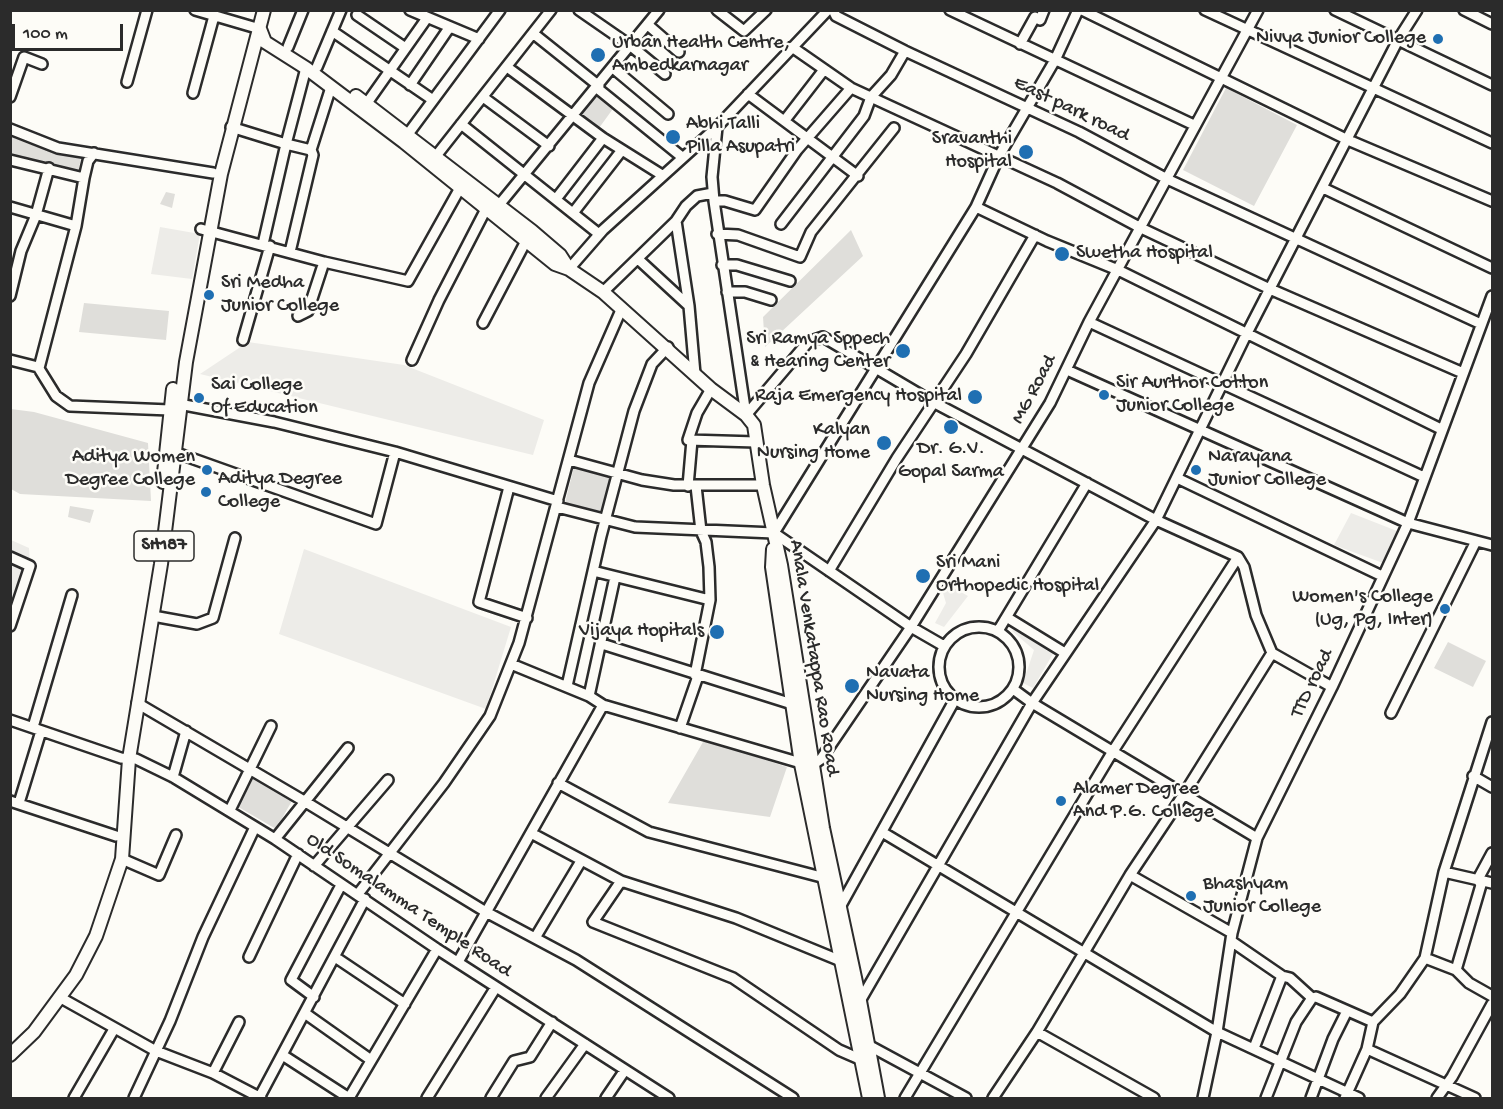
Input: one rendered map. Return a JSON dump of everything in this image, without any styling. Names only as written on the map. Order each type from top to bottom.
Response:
[{"type":"main road","name":"SH187","points":[[205,229],[258,30],[255,10]]},
{"type":"main road","name":"SH187","points":[[10,1044],[35,1018],[69,972],[89,933],[114,857],[125,759],[174,407],[213,173],[264,10]]},
{"type":"main road","points":[[258,30],[288,47],[331,87],[555,264],[569,269],[603,292],[621,310],[668,347],[711,389],[746,415],[754,425],[763,485],[774,533]]},
{"type":"main road","points":[[258,30],[265,42],[312,68],[408,134],[560,255],[569,269]]},
{"type":"main road","name":"SH187","points":[[10,1055],[34,1032],[62,998],[96,936],[122,859],[125,759],[153,616],[174,452],[174,407]]},
{"type":"main road","name":"Anala Venkatappa Rao Road","points":[[774,533],[772,567],[792,704],[830,879],[841,961],[868,1045],[878,1098]]},
{"type":"main road","name":"Anala Venkatappa Rao Road","points":[[774,533],[806,765]]},
{"type":"main road","name":"Anala Venkatappa Rao Road","points":[[830,879],[840,907],[869,1098]]},
{"type":"street","points":[[127,82],[147,10]]},
{"type":"street","points":[[195,10],[258,30]]},
{"type":"street","points":[[288,47],[303,10]]},
{"type":"street","points":[[243,340],[266,245],[286,144],[312,68],[341,10]]},
{"type":"street","points":[[408,134],[500,10]]},
{"type":"street","points":[[436,156],[551,10]]},
{"type":"street","points":[[579,10],[631,46],[665,74]]},
{"type":"street","points":[[717,10],[744,31],[765,10]]},
{"type":"street","points":[[569,269],[599,234],[682,157],[717,128],[828,10]]},
{"type":"street","name":"East park road","points":[[833,10],[836,16],[904,51],[1028,108],[1167,179],[1481,324]]},
{"type":"street","points":[[950,10],[1194,125]]},
{"type":"street","points":[[1020,44],[1035,18],[1040,20],[1044,10]]},
{"type":"street","points":[[774,533],[976,207],[999,156],[1055,60],[1080,10],[1348,140],[1492,201]]},
{"type":"street","points":[[1205,10],[1492,143]]},
{"type":"street","name":"MG Road","points":[[806,765],[821,759],[911,627],[1023,449],[1194,125],[1223,78],[1258,10]]},
{"type":"street","points":[[1335,10],[1492,86]]},
{"type":"street","points":[[856,1002],[1032,704],[1156,520],[1222,382],[1295,239],[1375,90],[1398,40],[1417,10]]},
{"type":"street","points":[[1464,10],[1492,24]]},
{"type":"street","points":[[414,11],[479,39]]},
{"type":"street","points":[[499,205],[648,25],[654,12]]},
{"type":"street","points":[[357,15],[404,47]]},
{"type":"street","points":[[193,93],[214,16]]},
{"type":"street","points":[[366,103],[427,18]]},
{"type":"street","points":[[648,25],[679,52]]},
{"type":"street","points":[[410,85],[449,28]]},
{"type":"street","points":[[332,31],[433,100]]},
{"type":"street","points":[[534,34],[682,157]]},
{"type":"street","points":[[792,47],[823,71],[851,88],[923,119],[1057,183],[1141,228],[1270,289],[1463,373]]},
{"type":"street","points":[[781,224],[864,116],[871,97],[891,75],[904,51]]},
{"type":"street","points":[[10,97],[24,57],[42,64]]},
{"type":"street","points":[[507,67],[603,138],[662,175]]},
{"type":"street","points":[[613,68],[668,114]]},
{"type":"street","points":[[785,120],[823,71]]},
{"type":"street","points":[[310,150],[331,87]]},
{"type":"street","points":[[603,292],[676,221],[697,196],[713,197],[755,210],[783,167],[851,88]]},
{"type":"street","points":[[748,94],[858,176]]},
{"type":"street","points":[[483,97],[549,146]]},
{"type":"street","points":[[461,124],[526,173],[599,234]]},
{"type":"street","points":[[231,127],[310,150],[313,155],[290,252]]},
{"type":"street","points":[[717,128],[713,197],[746,415]]},
{"type":"street","points":[[717,234],[738,235],[800,257],[811,232],[858,176],[894,128]]},
{"type":"street","points":[[10,129],[58,148],[213,173]]},
{"type":"street","points":[[556,199],[603,138]]},
{"type":"street","points":[[573,213],[622,150]]},
{"type":"street","points":[[39,369],[76,226],[88,161],[94,153]]},
{"type":"street","points":[[10,160],[84,178]]},
{"type":"street","points":[[10,296],[21,251],[36,215],[49,168]]},
{"type":"street","points":[[205,229],[324,262],[408,280],[460,188]]},
{"type":"street","points":[[1323,188],[1492,268]]},
{"type":"street","points":[[10,207],[76,226]]},
{"type":"street","points":[[976,207],[1118,270],[1441,429]]},
{"type":"street","points":[[412,360],[439,300],[486,209]]},
{"type":"street","points":[[676,221],[689,306],[695,374]]},
{"type":"street","points":[[830,571],[933,402],[966,354],[1035,235]]},
{"type":"street","points":[[483,323],[526,241]]},
{"type":"street","points":[[638,259],[689,306]]},
{"type":"street","points":[[298,315],[308,311],[324,262]]},
{"type":"street","points":[[722,266],[737,265],[790,281]]},
{"type":"street","points":[[727,292],[745,292],[771,300]]},
{"type":"street","name":"TTD road","points":[[1203,1098],[1217,1032],[1232,937],[1257,838],[1332,687],[1408,523],[1492,296]]},
{"type":"street","points":[[62,998],[156,1051],[213,1073],[260,1098],[335,957],[362,897],[390,854],[444,783],[490,716],[527,618],[589,382],[621,310]]},
{"type":"street","points":[[1089,322],[1424,477]]},
{"type":"street","points":[[746,415],[808,342],[824,337],[933,402],[1156,520],[1238,557],[1244,567],[1256,615],[1272,653],[1332,687]]},
{"type":"street","points":[[567,686],[593,571],[634,411],[652,364],[668,347]]},
{"type":"street","points":[[10,360],[39,369],[56,396],[70,406],[174,407],[274,422],[395,452],[606,520],[655,529],[774,533],[911,627],[944,646]]},
{"type":"street","points":[[1066,370],[1408,523],[1492,545]]},
{"type":"street","points":[[711,389],[697,412],[688,440],[756,442]]},
{"type":"street","points":[[680,728],[696,675],[710,600],[706,542],[700,531],[692,486],[692,440]]},
{"type":"street","points":[[174,452],[375,524],[395,452]]},
{"type":"street","points":[[569,460],[617,474],[692,486],[763,485]]},
{"type":"street","points":[[1176,478],[1382,576]]},
{"type":"street","points":[[998,631],[1008,618],[1087,483]]},
{"type":"street","points":[[509,487],[479,602],[527,618]]},
{"type":"street","points":[[153,616],[197,624],[213,618],[235,538]]},
{"type":"street","points":[[1391,713],[1476,541]]},
{"type":"street","points":[[10,557],[30,566],[14,603],[10,626]]},
{"type":"street","points":[[905,1098],[1113,752],[1238,557]]},
{"type":"street","points":[[593,571],[710,600]]},
{"type":"street","points":[[589,696],[615,577]]},
{"type":"street","points":[[72,595],[37,729],[15,802],[116,836]]},
{"type":"street","points":[[1008,618],[1065,652]]},
{"type":"street","points":[[978,627],[998,631],[1008,639],[1018,657],[1018,677],[1013,689],[997,704],[975,708],[954,701],[942,685],[938,665],[944,646],[958,632],[968,629],[978,627]]},
{"type":"street","points":[[602,644],[792,704]]},
{"type":"street","points":[[993,1098],[1037,1032],[1130,874],[1184,794],[1272,653]]},
{"type":"street","points":[[511,664],[567,686],[603,705],[806,765]]},
{"type":"street","points":[[1013,689],[1032,704],[1257,838]]},
{"type":"street","points":[[840,907],[954,701]]},
{"type":"street","points":[[137,703],[186,730],[486,912],[668,1016],[793,1098]]},
{"type":"street","points":[[458,962],[603,705]]},
{"type":"street","name":"Old Somalamma Temple Road","points":[[10,720],[125,759],[136,759],[173,777],[275,839],[437,949],[669,1098]]},
{"type":"street","points":[[1346,1096],[1367,1049],[1373,1022],[1400,994],[1425,958],[1444,872],[1473,776],[1489,738],[1492,722]]},
{"type":"street","points":[[230,810],[271,726]]},
{"type":"street","points":[[173,777],[186,730]]},
{"type":"street","points":[[275,839],[348,748]]},
{"type":"street","points":[[1473,776],[1492,787]]},
{"type":"street","points":[[314,866],[388,780]]},
{"type":"street","points":[[558,783],[649,832],[830,879]]},
{"type":"street","points":[[134,1098],[203,938],[255,827]]},
{"type":"street","points":[[882,832],[1217,1032],[1320,1079],[1346,1096],[1359,1098]]},
{"type":"street","points":[[531,833],[621,881],[736,918],[841,961]]},
{"type":"street","points":[[122,859],[159,875],[176,835]]},
{"type":"street","points":[[1478,879],[1492,853]]},
{"type":"street","points":[[249,957],[298,854]]},
{"type":"street","points":[[535,938],[581,861]]},
{"type":"street","points":[[1444,872],[1492,883]]},
{"type":"street","points":[[1130,874],[1232,937],[1281,976],[1290,978],[1312,998],[1373,1022]]},
{"type":"street","points":[[1456,970],[1481,885],[1478,879]]},
{"type":"street","points":[[621,881],[592,922],[733,978],[839,1050],[862,1060]]},
{"type":"street","points":[[314,997],[291,980],[341,885]]},
{"type":"street","points":[[284,1056],[349,1098],[437,949]]},
{"type":"street","points":[[335,957],[405,1004]]},
{"type":"street","points":[[1425,958],[1456,970],[1469,983],[1492,996]]},
{"type":"street","points":[[1254,1048],[1281,976]]},
{"type":"street","points":[[427,1098],[496,987]]},
{"type":"street","points":[[1266,1098],[1296,1022],[1312,998]]},
{"type":"street","points":[[1437,1098],[1492,1004]]},
{"type":"street","points":[[1311,1098],[1333,1040],[1347,1011]]},
{"type":"street","points":[[306,1014],[372,1060]]},
{"type":"street","points":[[213,1073],[239,1022]]},
{"type":"street","points":[[491,1098],[514,1061],[530,1057],[552,1022]]},
{"type":"street","points":[[74,1098],[114,1029]]},
{"type":"street","points":[[1037,1032],[1154,1098]]},
{"type":"street","points":[[546,1098],[585,1044]]},
{"type":"street","points":[[868,1045],[920,1071],[966,1098]]},
{"type":"street","points":[[1367,1049],[1475,1098]]},
{"type":"street","points":[[606,1098],[625,1070]]},
{"type":"shaded area","points":[[1226,88],[1297,125],[1254,206],[1183,170]]},
{"type":"shaded area","points":[[596,92],[615,106],[599,128],[580,114]]},
{"type":"shaded area","points":[[11,129],[82,151],[78,175],[11,159]]},
{"type":"shaded area","points":[[166,192],[175,194],[172,208],[160,204]]},
{"type":"shaded area","points":[[160,227],[200,234],[192,279],[151,274]]},
{"type":"shaded area","points":[[851,230],[863,256],[765,347],[763,317]]},
{"type":"shaded area","points":[[84,303],[169,311],[166,340],[79,332]]},
{"type":"shaded area","points":[[248,342],[404,365],[544,420],[533,455],[200,374]]},
{"type":"shaded area","points":[[11,409],[34,412],[148,443],[151,501],[20,494],[11,489]]},
{"type":"shaded area","points":[[574,467],[613,477],[604,512],[565,503]]},
{"type":"shaded area","points":[[70,506],[94,510],[90,523],[68,517]]},
{"type":"shaded area","points":[[1351,513],[1397,531],[1383,563],[1334,545]]},
{"type":"shaded area","points":[[11,540],[29,548],[30,566],[11,626]]},
{"type":"shaded area","points":[[304,549],[511,627],[486,709],[279,634]]},
{"type":"shaded area","points":[[947,584],[968,596],[944,627],[935,623],[946,603],[943,593]]},
{"type":"shaded area","points":[[1015,628],[1054,652],[1033,688],[1023,683],[1034,650],[1012,631]]},
{"type":"shaded area","points":[[1448,642],[1486,661],[1473,687],[1434,668]]},
{"type":"shaded area","points":[[703,742],[711,742],[787,767],[770,817],[668,803]]},
{"type":"shaded area","points":[[252,775],[293,799],[276,829],[235,805]]},
{"type":"place","name":"Nivya Junior College","points":[[1438,39]]},
{"type":"place","name":"Urban Health Centre, Ambedkarnagar","points":[[598,55]]},
{"type":"place","name":"Abhi Talli Pilla Asupatri","points":[[673,137]]},
{"type":"place","name":"Sravanthi Hospital","points":[[1026,152]]},
{"type":"place","name":"Swetha Hospital","points":[[1062,254]]},
{"type":"place","name":"Sri Medha Junior College","points":[[209,295]]},
{"type":"place","name":"Sri Ramya Sppech & Hearing Center","points":[[903,351]]},
{"type":"place","name":"Sir Aurthor Cotton Junior College","points":[[1104,395]]},
{"type":"place","name":"Raja Emergency Hospital","points":[[975,397]]},
{"type":"place","name":"Sai College Of Education","points":[[199,398]]},
{"type":"place","name":"Dr. G.V. Gopal Sarma","points":[[951,427]]},
{"type":"place","name":"Kalyan Nursing Home","points":[[884,443]]},
{"type":"place","name":"Aditya Women Degree College","points":[[207,470]]},
{"type":"place","name":"Narayana Junior College","points":[[1196,470]]},
{"type":"place","name":"Aditya Degree College","points":[[206,492]]},
{"type":"place","name":"Sri Mani Orthopedic Hospital","points":[[923,576]]},
{"type":"place","name":"Women's College (Ug, Pg, Inter)","points":[[1445,609]]},
{"type":"place","name":"Vijaya Hopitals","points":[[717,632]]},
{"type":"place","name":"Navata Nursing Home","points":[[852,686]]},
{"type":"place","name":"Alamer Degree And P.G. College","points":[[1061,801]]},
{"type":"place","name":"Bhashyam Junior College","points":[[1191,896]]}]
